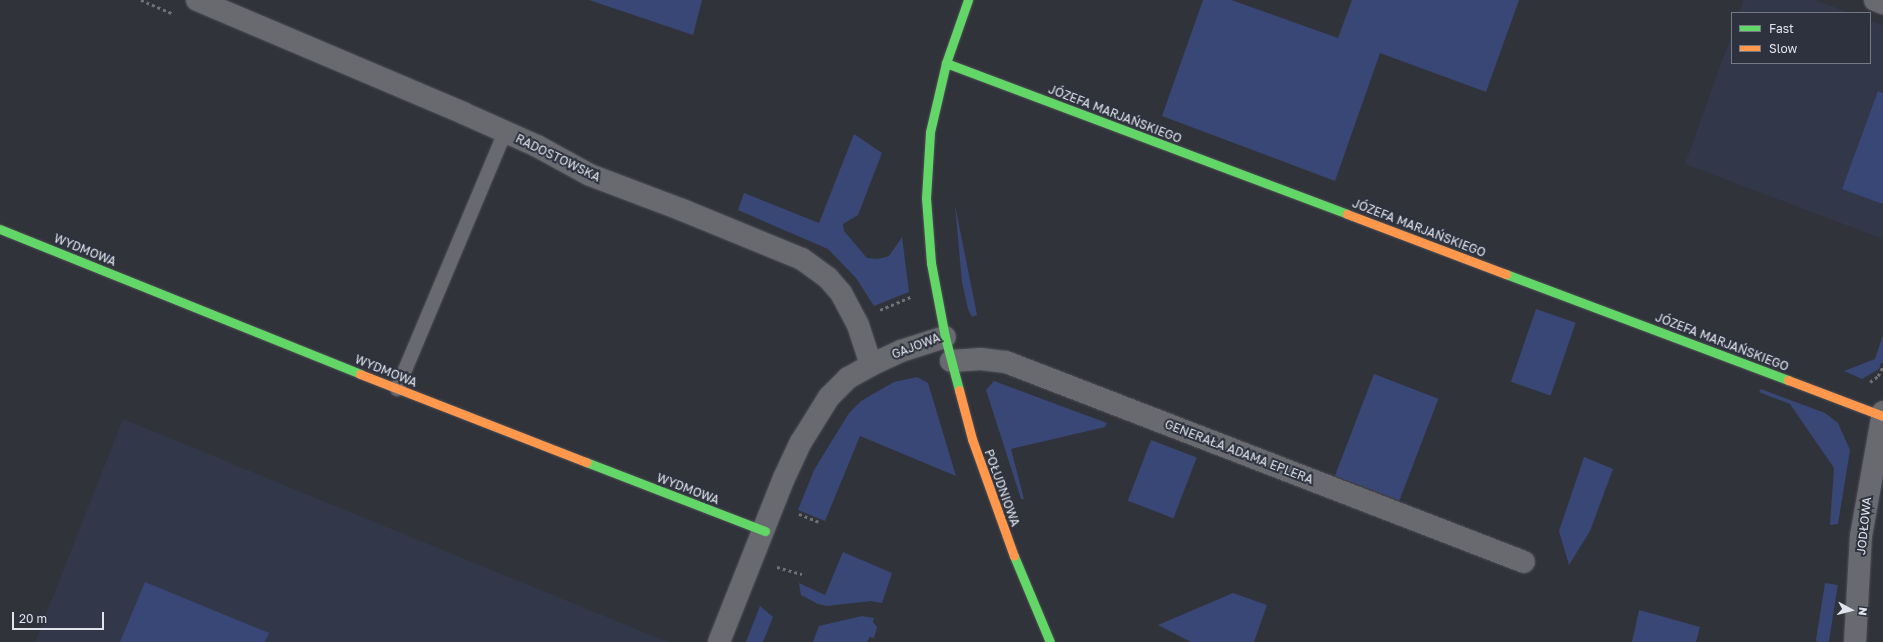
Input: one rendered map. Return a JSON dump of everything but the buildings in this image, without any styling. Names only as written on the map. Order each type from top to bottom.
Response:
[{"type":"street","name":"RADOSTOWSKA","points":[[198,0],[506,132],[590,175],[680,209],[802,259],[828,278],[841,294],[858,325],[871,364]]},
{"type":"street","name":"GAJOWA","points":[[719,642],[784,478],[801,442],[829,396],[848,378],[871,364],[901,351],[945,337],[936,293],[926,198],[930,132],[946,63],[968,0]]},
{"type":"street","points":[[1875,0],[1883,3]]},
{"type":"street","name":"JÓZEFA MARJAŃSKIEGO","points":[[946,63],[1883,414]]},
{"type":"street","name":"WYDMOWA","points":[[0,229],[397,389],[764,531]]},
{"type":"street","name":"POŁUDNIOWA","points":[[945,337],[985,479],[1050,642]]},
{"type":"street","name":"GENERAŁA ADAMA EPLERA","points":[[951,361],[980,359],[1006,362],[1524,562]]},
{"type":"street","name":"JODŁOWA","points":[[1855,642],[1861,536],[1883,414]]},
{"type":"lane","points":[[397,389],[506,132]]},
{"type":"path","points":[[858,325],[893,303],[936,293]]},
{"type":"path","points":[[791,512],[821,523]]},
{"type":"path","points":[[770,565],[802,574]]},
{"type":"shaded area","points":[[589,0],[702,0],[693,35]]},
{"type":"shaded area","points":[[1203,0],[1231,0],[1338,38],[1352,0],[1519,0],[1486,92],[1380,53],[1335,181],[1162,116]]},
{"type":"shaded area","points":[[1744,0],[1815,0],[1847,12],[1739,12]]},
{"type":"shaded area","points":[[1871,21],[1883,25],[1883,239],[1685,164],[1731,36],[1731,64],[1871,64]]},
{"type":"shaded area","points":[[1878,91],[1883,93],[1883,203],[1842,189]]},
{"type":"shaded area","points":[[854,134],[882,153],[858,215],[843,224],[844,231],[867,258],[878,259],[889,256],[902,237],[909,292],[874,306],[856,278],[828,249],[738,210],[744,193],[819,223]]},
{"type":"shaded area","points":[[955,205],[977,315],[972,317],[968,309],[962,282]]},
{"type":"shaded area","points":[[1536,309],[1576,323],[1551,395],[1511,382]]},
{"type":"shaded area","points":[[1883,335],[1883,363],[1881,363],[1879,369],[1862,379],[1844,371],[1875,359]]},
{"type":"shaded area","points":[[1374,374],[1438,399],[1399,500],[1335,476]]},
{"type":"shaded area","points":[[917,377],[928,383],[956,476],[860,436],[825,521],[798,510],[814,470],[849,413],[861,401],[894,382]]},
{"type":"shaded area","points":[[994,381],[1107,423],[1105,427],[1011,449],[1024,499],[1021,499],[986,390]]},
{"type":"shaded area","points":[[1761,389],[1825,413],[1838,423],[1850,450],[1838,524],[1830,525],[1834,468],[1790,404],[1759,392]]},
{"type":"shaded area","points":[[123,419],[472,562],[668,642],[35,642]]},
{"type":"shaded area","points":[[1151,440],[1197,458],[1173,518],[1128,501]]},
{"type":"shaded area","points":[[1584,457],[1613,469],[1590,531],[1569,565],[1559,531]]},
{"type":"shaded area","points":[[843,552],[892,573],[882,603],[871,601],[827,606],[818,604],[801,595],[799,583],[825,595]]},
{"type":"shaded area","points":[[145,582],[269,633],[265,642],[120,642]]},
{"type":"shaded area","points":[[1825,583],[1838,585],[1829,642],[1816,641]]},
{"type":"shaded area","points":[[1233,593],[1267,605],[1254,642],[1191,642],[1158,625]]},
{"type":"shaded area","points":[[760,606],[773,617],[763,642],[746,642]]},
{"type":"shaded area","points":[[1639,610],[1700,627],[1696,642],[1632,642]]},
{"type":"shaded area","points":[[862,616],[874,618],[873,622],[877,627],[874,638],[870,637],[867,642],[813,642],[819,626]]},
{"type":"traffic: fast","points":[[959,390],[945,337],[931,263],[926,198],[930,132],[946,63],[968,0]]},
{"type":"traffic: fast","points":[[946,63],[1347,214]]},
{"type":"traffic: fast","points":[[0,229],[360,374]]},
{"type":"traffic: fast","points":[[1506,274],[1788,380]]},
{"type":"traffic: fast","points":[[586,462],[765,531]]},
{"type":"traffic: fast","points":[[1014,556],[1050,642]]},
{"type":"traffic: slow","points":[[1347,214],[1506,274]]},
{"type":"traffic: slow","points":[[360,374],[586,462]]},
{"type":"traffic: slow","points":[[1788,380],[1883,416]]},
{"type":"traffic: slow","points":[[959,390],[972,439],[1014,556]]}]
